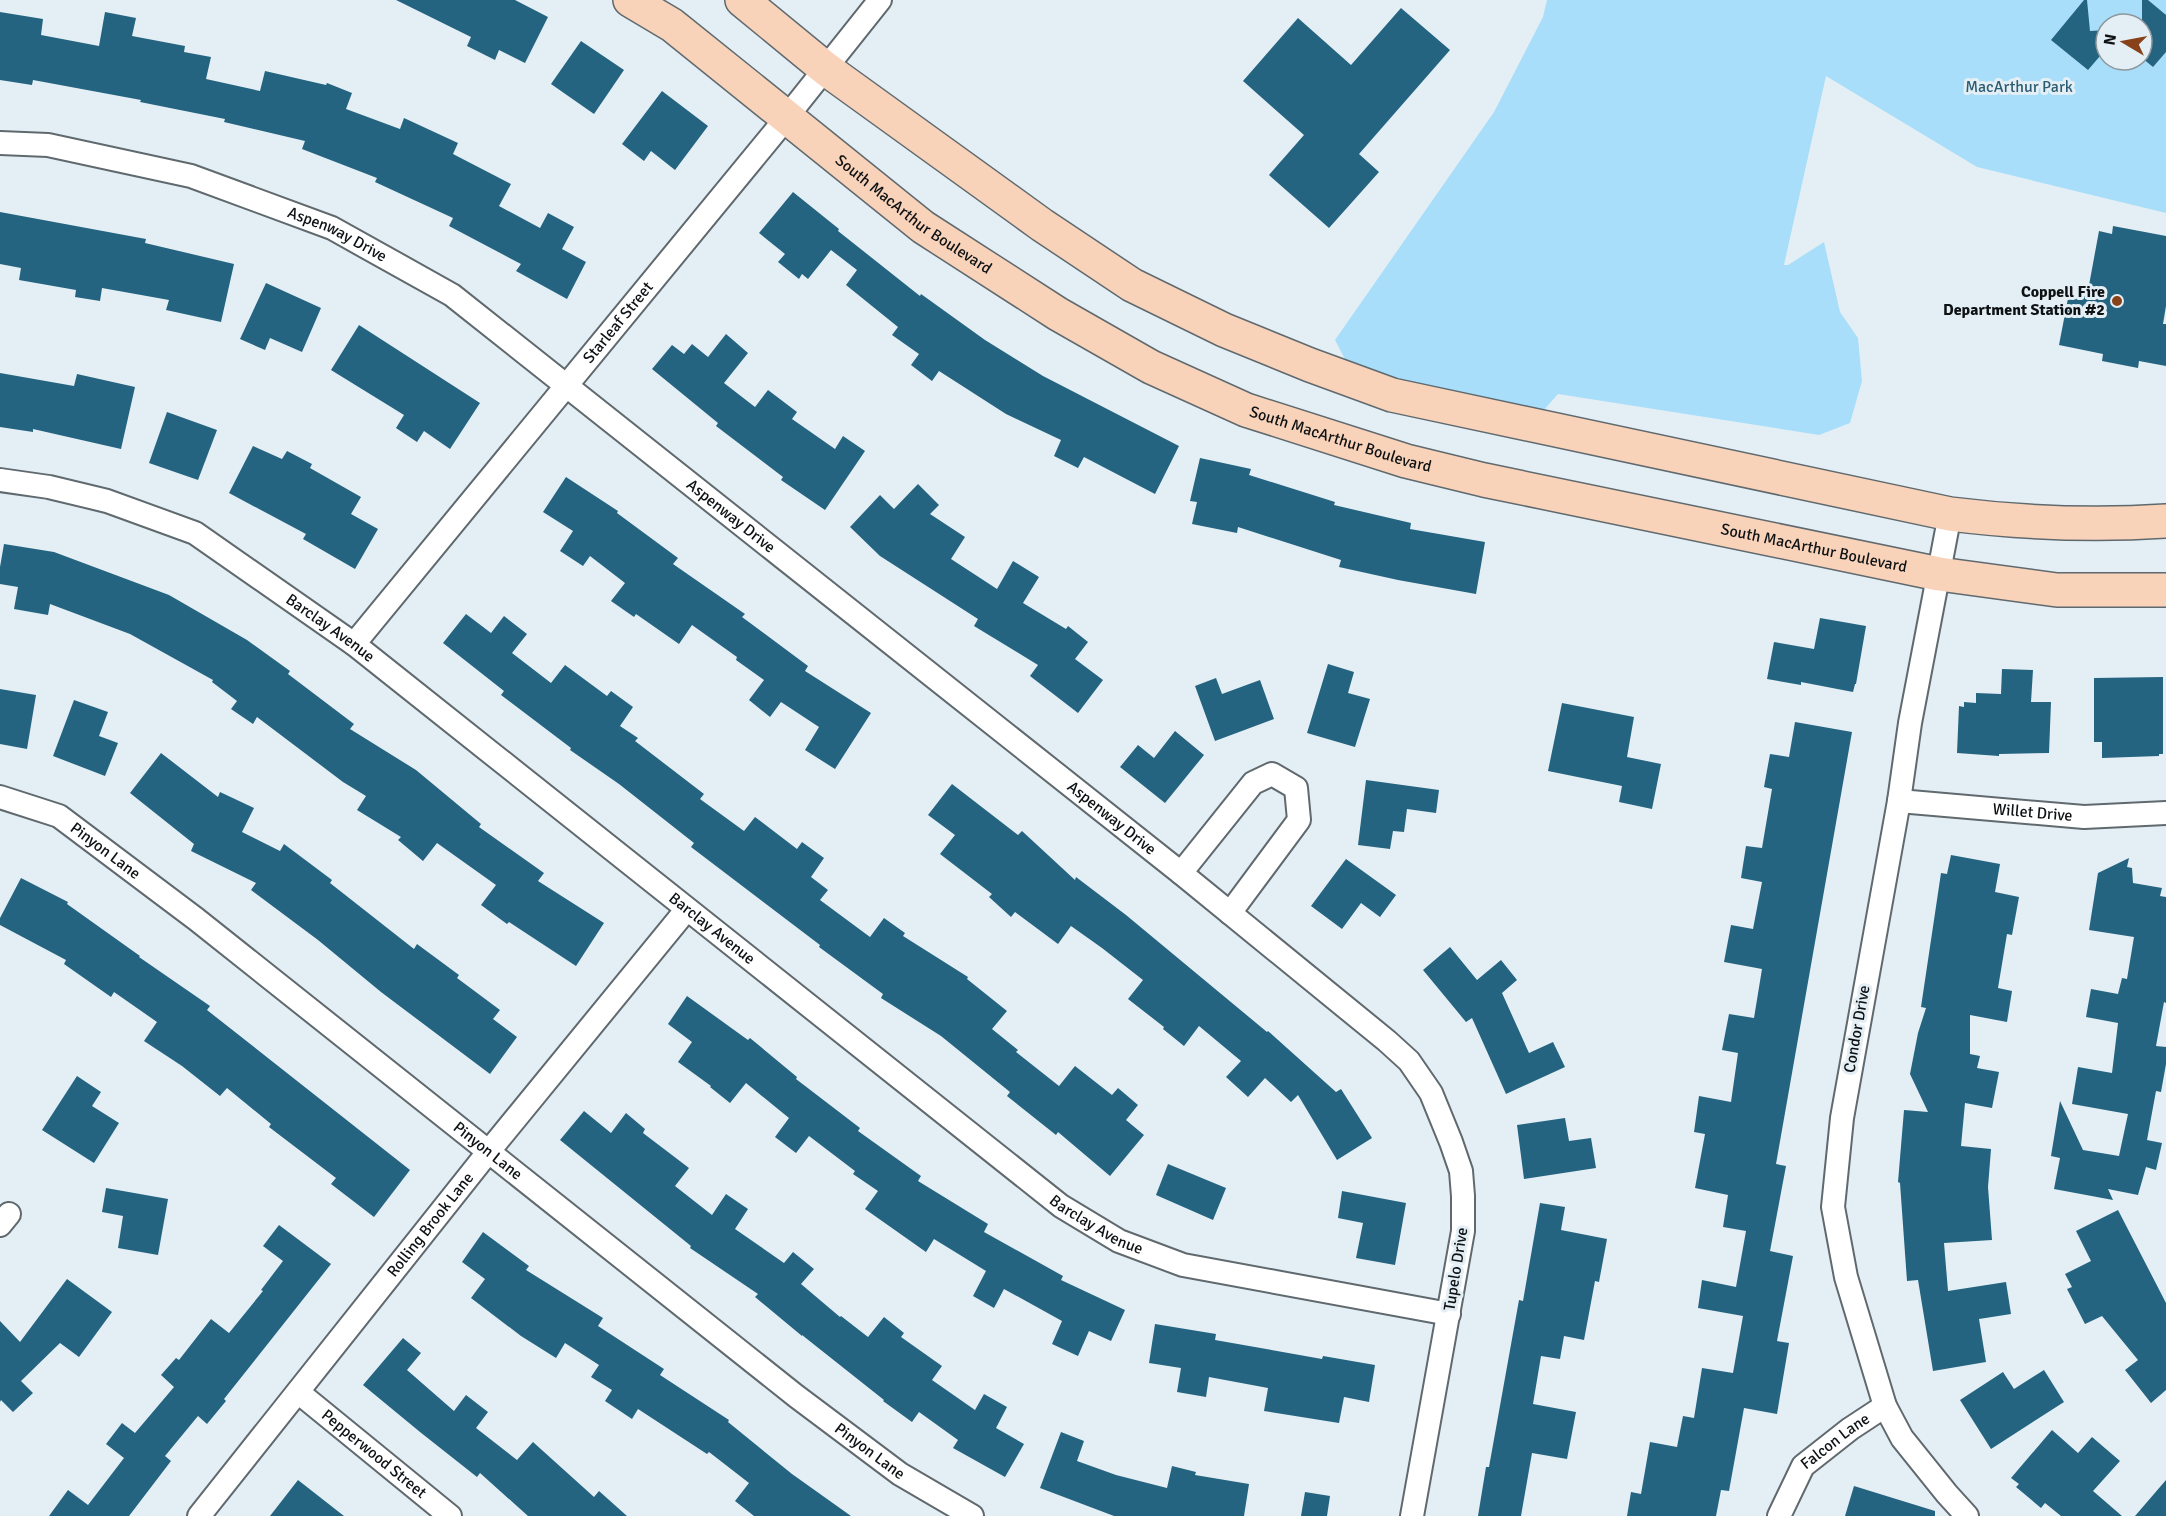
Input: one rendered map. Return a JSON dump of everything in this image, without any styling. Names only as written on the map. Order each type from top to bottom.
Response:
[{"type":"main road","name":"South MacArthur Boulevard","points":[[630,0],[672,25],[923,228],[1058,315],[1151,367],[1246,410],[1406,461],[1484,480],[1939,574],[2057,590],[2166,590]]},
{"type":"main road","points":[[742,0],[826,69],[1042,225],[1132,285],[1224,330],[1310,365],[1392,395],[1950,514],[2012,522],[2065,525],[2118,525],[2166,521]]},
{"type":"street","name":"Starleaf Street","points":[[354,644],[786,118],[880,0]]},
{"type":"street","name":"Aspenway Drive","points":[[0,143],[48,146],[191,176],[332,228],[452,295],[1181,873],[1387,1041]]},
{"type":"street","name":"Barclay Avenue","points":[[0,480],[49,486],[107,501],[195,533],[354,644],[1061,1206],[1119,1240],[1183,1265],[1449,1314]]},
{"type":"street","name":"Condor Drive","points":[[1950,514],[1910,723],[1899,801],[1842,1118],[1833,1208],[1846,1277],[1885,1406],[1902,1437],[1967,1516]]},
{"type":"street","points":[[1181,873],[1253,783],[1272,774],[1296,788],[1299,820],[1230,913]]},
{"type":"street","name":"Pinyon Lane","points":[[0,797],[59,816],[196,919],[806,1403],[900,1474],[972,1516]]},
{"type":"street","name":"Willet Drive","points":[[1899,801],[2084,817],[2166,813]]},
{"type":"street","name":"Rolling Brook Lane","points":[[199,1516],[489,1151],[687,909]]},
{"type":"street","name":"Tupelo Drive","points":[[1387,1041],[1409,1061],[1431,1093],[1461,1171],[1463,1231],[1412,1516]]},
{"type":"street","name":"Pepperwood Street","points":[[298,1392],[450,1516]]},
{"type":"street","name":"Falcon Lane","points":[[1779,1516],[1803,1466],[1850,1429],[1885,1406]]},
{"type":"green space","name":"MacArthur Park","points":[[1547,0],[2166,0],[2166,213],[1977,167],[1826,76],[1784,265],[1788,265],[1824,242],[1840,312],[1858,338],[1862,381],[1850,423],[1819,435],[1558,394],[1543,411],[1350,369],[1335,340],[1494,112],[1543,17]]},
{"type":"building","points":[[396,0],[515,0],[548,17],[525,63],[499,50],[495,60],[467,46],[471,37]]},
{"type":"building","points":[[2084,0],[2087,0],[2090,31],[2094,31],[2094,63],[2088,70],[2051,40]]},
{"type":"building","points":[[2142,0],[2148,0],[2166,15],[2166,52],[2154,66],[2154,12],[2142,12]]},
{"type":"building","points":[[1401,8],[1450,50],[1359,154],[1379,172],[1329,228],[1269,175],[1304,135],[1243,81],[1298,18],[1351,65]]},
{"type":"building","points":[[0,12],[43,19],[41,35],[99,46],[105,12],[136,18],[132,36],[185,46],[184,52],[211,57],[206,79],[260,91],[265,71],[326,85],[327,83],[352,93],[346,109],[400,129],[404,118],[458,143],[453,154],[511,184],[499,206],[540,228],[548,213],[574,227],[562,249],[586,262],[567,299],[516,271],[521,264],[449,226],[453,218],[375,182],[377,178],[302,149],[305,141],[224,122],[225,119],[140,102],[141,100],[33,80],[32,85],[0,80]]},
{"type":"building","points":[[581,41],[624,70],[594,114],[551,84]]},
{"type":"building","points":[[662,91],[708,126],[675,170],[651,151],[644,161],[622,144]]},
{"type":"building","points":[[793,192],[920,296],[921,294],[985,340],[1043,376],[1179,446],[1155,494],[1084,457],[1078,468],[1054,456],[1061,440],[1006,414],[939,371],[932,381],[911,365],[919,354],[892,335],[898,327],[846,285],[857,270],[831,250],[808,279],[802,274],[799,279],[778,262],[785,254],[759,233]]},
{"type":"building","points":[[0,212],[146,239],[145,243],[234,264],[221,322],[166,310],[169,300],[102,288],[100,301],[75,297],[76,290],[19,280],[21,268],[0,264]]},
{"type":"building","name":"Coppell Fire Department Station #2","points":[[2113,226],[2166,236],[2166,306],[2163,324],[2166,324],[2166,366],[2139,361],[2138,368],[2102,361],[2103,354],[2059,345],[2069,293],[2087,296],[2099,231],[2112,234]]},
{"type":"building","points":[[266,283],[321,308],[302,352],[270,338],[265,350],[240,339]]},
{"type":"building","points":[[359,325],[480,403],[450,449],[424,431],[417,442],[396,428],[404,415],[331,370]]},
{"type":"building","points":[[726,334],[748,353],[724,383],[755,407],[768,390],[797,412],[792,419],[835,449],[843,436],[865,451],[825,510],[781,480],[783,477],[716,426],[718,423],[652,369],[672,345],[684,354],[692,344],[708,357]]},
{"type":"building","points":[[0,373],[74,386],[77,374],[135,387],[121,449],[33,429],[33,432],[0,427]]},
{"type":"building","points":[[167,412],[217,430],[198,480],[149,463]]},
{"type":"building","points":[[253,446],[282,459],[287,451],[312,464],[310,468],[361,497],[351,514],[378,529],[355,569],[303,539],[306,534],[229,493]]},
{"type":"building","points":[[1200,458],[1251,469],[1249,475],[1335,502],[1334,505],[1411,523],[1410,529],[1485,542],[1476,594],[1339,567],[1341,560],[1238,527],[1237,533],[1192,524],[1197,502],[1190,501]]},
{"type":"building","points":[[566,477],[618,511],[617,513],[678,558],[673,564],[745,614],[742,617],[808,666],[805,671],[871,713],[835,769],[805,750],[819,727],[781,702],[770,717],[749,700],[764,680],[736,660],[737,657],[692,625],[679,644],[636,614],[634,617],[611,601],[625,583],[590,556],[583,566],[560,551],[573,531],[543,512]]},
{"type":"building","points":[[918,484],[939,505],[930,514],[965,537],[951,559],[997,589],[1013,561],[1039,577],[1023,603],[1066,629],[1068,626],[1088,642],[1075,659],[1103,680],[1078,713],[1030,676],[1038,665],[974,626],[978,619],[880,556],[850,527],[880,495],[894,509]]},
{"type":"building","points":[[4,544],[54,552],[169,595],[247,640],[290,671],[288,674],[354,724],[350,729],[416,770],[481,824],[479,827],[544,873],[538,881],[604,923],[576,966],[509,922],[507,924],[481,905],[496,885],[437,843],[423,861],[398,840],[401,837],[357,810],[366,796],[343,782],[257,717],[253,724],[231,709],[237,701],[212,682],[213,680],[130,634],[50,604],[48,615],[14,609],[18,587],[0,584]]},
{"type":"building","points":[[466,614],[491,633],[504,616],[527,634],[512,653],[551,683],[565,665],[607,696],[611,691],[633,707],[620,726],[638,738],[635,741],[704,794],[700,799],[744,831],[755,817],[797,849],[802,842],[824,858],[811,877],[828,890],[820,900],[870,937],[884,918],[905,933],[903,936],[968,977],[967,979],[1007,1011],[992,1029],[1018,1050],[1016,1052],[1059,1086],[1075,1066],[1112,1095],[1118,1088],[1138,1105],[1126,1120],[1144,1135],[1110,1176],[1058,1132],[1056,1135],[1007,1096],[1010,1092],[941,1036],[881,998],[883,994],[691,847],[694,843],[501,695],[504,691],[443,643]]},
{"type":"building","points":[[1820,618],[1866,626],[1853,692],[1801,682],[1801,685],[1767,679],[1774,642],[1814,649]]},
{"type":"building","points":[[1328,664],[1354,672],[1348,693],[1370,699],[1355,747],[1307,733]]},
{"type":"building","points":[[2002,669],[2033,670],[2031,702],[2051,702],[2049,753],[1999,754],[1999,756],[1957,753],[1959,706],[1964,707],[1964,702],[1976,703],[1976,693],[2001,694]]},
{"type":"building","points":[[2163,677],[2163,754],[2102,758],[2102,742],[2094,742],[2094,678]]},
{"type":"building","points":[[1216,678],[1222,694],[1260,680],[1274,719],[1215,741],[1195,686]]},
{"type":"building","points":[[0,689],[36,695],[27,749],[0,744]]},
{"type":"building","points":[[74,700],[108,712],[99,736],[118,743],[105,776],[53,756]]},
{"type":"building","points":[[1562,703],[1634,717],[1627,757],[1661,764],[1652,809],[1619,802],[1622,786],[1548,771]]},
{"type":"building","points":[[1795,722],[1852,732],[1776,1164],[1786,1166],[1770,1251],[1793,1256],[1777,1341],[1789,1343],[1777,1414],[1744,1408],[1729,1491],[1721,1490],[1716,1516],[1627,1516],[1631,1492],[1641,1494],[1650,1442],[1677,1447],[1683,1416],[1694,1418],[1702,1368],[1733,1373],[1743,1316],[1698,1308],[1702,1280],[1736,1287],[1746,1231],[1723,1227],[1728,1195],[1695,1188],[1705,1134],[1694,1132],[1699,1096],[1731,1102],[1738,1053],[1722,1050],[1729,1014],[1754,1018],[1762,969],[1724,962],[1731,925],[1753,929],[1762,882],[1741,878],[1746,846],[1762,848],[1772,789],[1764,787],[1770,754],[1789,757]]},
{"type":"building","points":[[1175,731],[1204,755],[1165,803],[1120,767],[1138,745],[1154,758]]},
{"type":"building","points":[[161,753],[218,797],[220,792],[254,808],[242,832],[280,851],[284,844],[332,880],[330,883],[414,949],[417,944],[459,975],[457,978],[500,1010],[493,1019],[517,1037],[490,1074],[251,890],[256,883],[191,851],[194,844],[130,793]]},
{"type":"building","points":[[1366,780],[1439,790],[1436,813],[1407,809],[1404,832],[1393,831],[1390,849],[1358,845]]},
{"type":"building","points":[[952,784],[1018,835],[1022,831],[1075,880],[1076,877],[1126,915],[1268,1031],[1336,1092],[1341,1089],[1372,1138],[1337,1160],[1298,1095],[1291,1102],[1265,1078],[1248,1097],[1226,1077],[1241,1061],[1199,1026],[1184,1046],[1163,1029],[1164,1027],[1128,999],[1143,980],[1102,948],[1071,926],[1058,944],[1015,912],[1011,917],[989,897],[992,894],[940,854],[955,835],[928,815]]},
{"type":"building","points":[[1951,855],[2000,864],[1995,892],[2019,897],[2012,935],[2007,934],[1998,988],[2012,991],[2007,1022],[1970,1015],[1970,1054],[1980,1056],[1977,1068],[1999,1072],[1992,1108],[1965,1103],[1961,1146],[1991,1149],[1988,1187],[1992,1240],[1944,1243],[1948,1291],[2006,1282],[2011,1314],[1979,1319],[1986,1362],[1933,1371],[1918,1280],[1907,1281],[1900,1183],[1898,1182],[1904,1110],[1928,1112],[1910,1074],[1918,1033],[1926,1008],[1921,1007],[1941,873],[1947,874]]},
{"type":"building","points":[[2129,858],[2127,867],[2132,868],[2133,883],[2162,888],[2160,896],[2166,897],[2166,1003],[2164,1002],[2156,1046],[2166,1047],[2166,1064],[2161,1092],[2156,1091],[2147,1140],[2162,1143],[2156,1170],[2146,1167],[2138,1195],[2108,1189],[2113,1200],[2054,1189],[2060,1158],[2051,1156],[2060,1101],[2083,1150],[2119,1156],[2128,1114],[2072,1104],[2078,1067],[2112,1073],[2118,1023],[2086,1017],[2091,989],[2118,994],[2122,978],[2127,979],[2134,937],[2089,930],[2098,873]]},
{"type":"building","points":[[1346,859],[1396,895],[1380,917],[1361,903],[1342,929],[1311,906]]},
{"type":"building","points":[[21,878],[68,902],[67,904],[139,957],[210,1006],[207,1010],[410,1170],[374,1217],[331,1184],[336,1178],[269,1127],[271,1124],[227,1088],[220,1096],[182,1066],[144,1041],[157,1022],[114,992],[111,997],[64,964],[66,960],[0,925],[0,918]]},
{"type":"building","points":[[1450,947],[1477,980],[1501,960],[1517,980],[1502,993],[1529,1053],[1553,1042],[1565,1067],[1506,1094],[1472,1018],[1466,1022],[1423,970]]},
{"type":"building","points":[[687,996],[748,1040],[750,1038],[797,1077],[796,1079],[860,1128],[858,1131],[921,1176],[918,1181],[988,1224],[984,1232],[1063,1276],[1061,1280],[1125,1310],[1111,1341],[1089,1331],[1078,1356],[1052,1344],[1062,1321],[1004,1289],[994,1308],[973,1296],[986,1271],[934,1239],[926,1252],[865,1209],[878,1191],[853,1174],[855,1171],[809,1136],[796,1153],[775,1137],[789,1118],[746,1083],[730,1103],[678,1062],[692,1042],[668,1024]]},
{"type":"building","points":[[77,1076],[101,1092],[92,1106],[119,1123],[94,1163],[42,1130]]},
{"type":"building","points":[[584,1111],[611,1133],[626,1113],[645,1129],[643,1133],[689,1168],[675,1186],[712,1215],[726,1194],[748,1209],[735,1229],[784,1263],[793,1252],[814,1269],[801,1284],[840,1317],[868,1337],[884,1317],[904,1333],[901,1337],[942,1366],[932,1380],[975,1410],[984,1394],[1007,1407],[996,1428],[1024,1444],[1005,1477],[953,1448],[958,1440],[919,1412],[912,1422],[883,1401],[755,1297],[758,1294],[690,1248],[691,1246],[560,1140]]},
{"type":"building","points":[[1565,1118],[1569,1141],[1591,1138],[1596,1168],[1524,1179],[1517,1125]]},
{"type":"building","points":[[1168,1164],[1226,1188],[1213,1220],[1156,1195]]},
{"type":"building","points":[[106,1188],[168,1199],[158,1255],[118,1248],[123,1216],[102,1212]]},
{"type":"building","points":[[1342,1191],[1406,1203],[1395,1265],[1356,1258],[1363,1223],[1338,1218]]},
{"type":"building","points":[[1540,1203],[1565,1207],[1561,1230],[1607,1239],[1599,1282],[1595,1281],[1584,1340],[1564,1336],[1560,1359],[1541,1356],[1533,1404],[1576,1412],[1567,1459],[1532,1453],[1521,1516],[1478,1516],[1519,1300],[1523,1301]]},
{"type":"building","points":[[2118,1210],[2166,1303],[2166,1390],[2151,1403],[2125,1370],[2138,1360],[2102,1316],[2085,1324],[2067,1289],[2072,1287],[2065,1274],[2091,1261],[2076,1231]]},
{"type":"building","points":[[279,1225],[331,1264],[224,1399],[226,1401],[207,1424],[198,1416],[165,1456],[171,1461],[129,1516],[49,1516],[68,1490],[88,1505],[124,1458],[106,1444],[122,1423],[135,1433],[174,1387],[161,1375],[176,1358],[179,1360],[211,1319],[229,1333],[263,1291],[261,1290],[283,1261],[263,1246]]},
{"type":"building","points":[[483,1232],[529,1266],[526,1270],[603,1318],[598,1326],[664,1369],[660,1375],[729,1420],[728,1422],[792,1474],[851,1516],[754,1516],[735,1501],[749,1483],[709,1452],[707,1454],[638,1409],[632,1419],[605,1401],[612,1390],[591,1377],[599,1365],[565,1343],[556,1358],[521,1336],[471,1298],[485,1279],[462,1262]]},
{"type":"building","points":[[67,1279],[112,1312],[79,1357],[60,1343],[21,1381],[33,1393],[13,1412],[1,1400],[0,1402],[0,1321],[20,1342]]},
{"type":"building","points":[[1155,1324],[1216,1334],[1215,1340],[1322,1359],[1323,1356],[1375,1365],[1369,1402],[1344,1397],[1339,1423],[1264,1411],[1268,1388],[1209,1377],[1206,1397],[1177,1392],[1181,1368],[1149,1363]]},
{"type":"building","points":[[403,1338],[421,1353],[407,1370],[454,1411],[466,1395],[488,1412],[476,1428],[517,1460],[533,1442],[594,1497],[599,1491],[627,1516],[528,1516],[480,1473],[477,1477],[420,1432],[363,1385]]},
{"type":"building","points":[[2044,1370],[2064,1402],[1991,1449],[1960,1400],[2003,1372],[2014,1389]]},
{"type":"building","points":[[2052,1430],[2078,1453],[2092,1437],[2120,1461],[2093,1491],[2122,1516],[2061,1516],[2045,1503],[2041,1508],[2016,1487],[2019,1484],[2011,1478]]},
{"type":"building","points":[[1061,1432],[1084,1441],[1077,1461],[1116,1475],[1167,1488],[1172,1466],[1196,1472],[1195,1475],[1249,1484],[1244,1516],[1114,1516],[1040,1488]]},
{"type":"building","points":[[298,1480],[344,1516],[270,1516]]},
{"type":"building","points":[[2166,1480],[2166,1516],[2135,1516]]},
{"type":"building","points":[[1854,1486],[1935,1511],[1935,1516],[1845,1516]]},
{"type":"building","points":[[1305,1492],[1330,1496],[1327,1516],[1301,1516]]},
{"type":"place","name":"Coppell Fire Department Station #2","points":[[2117,301]]}]
